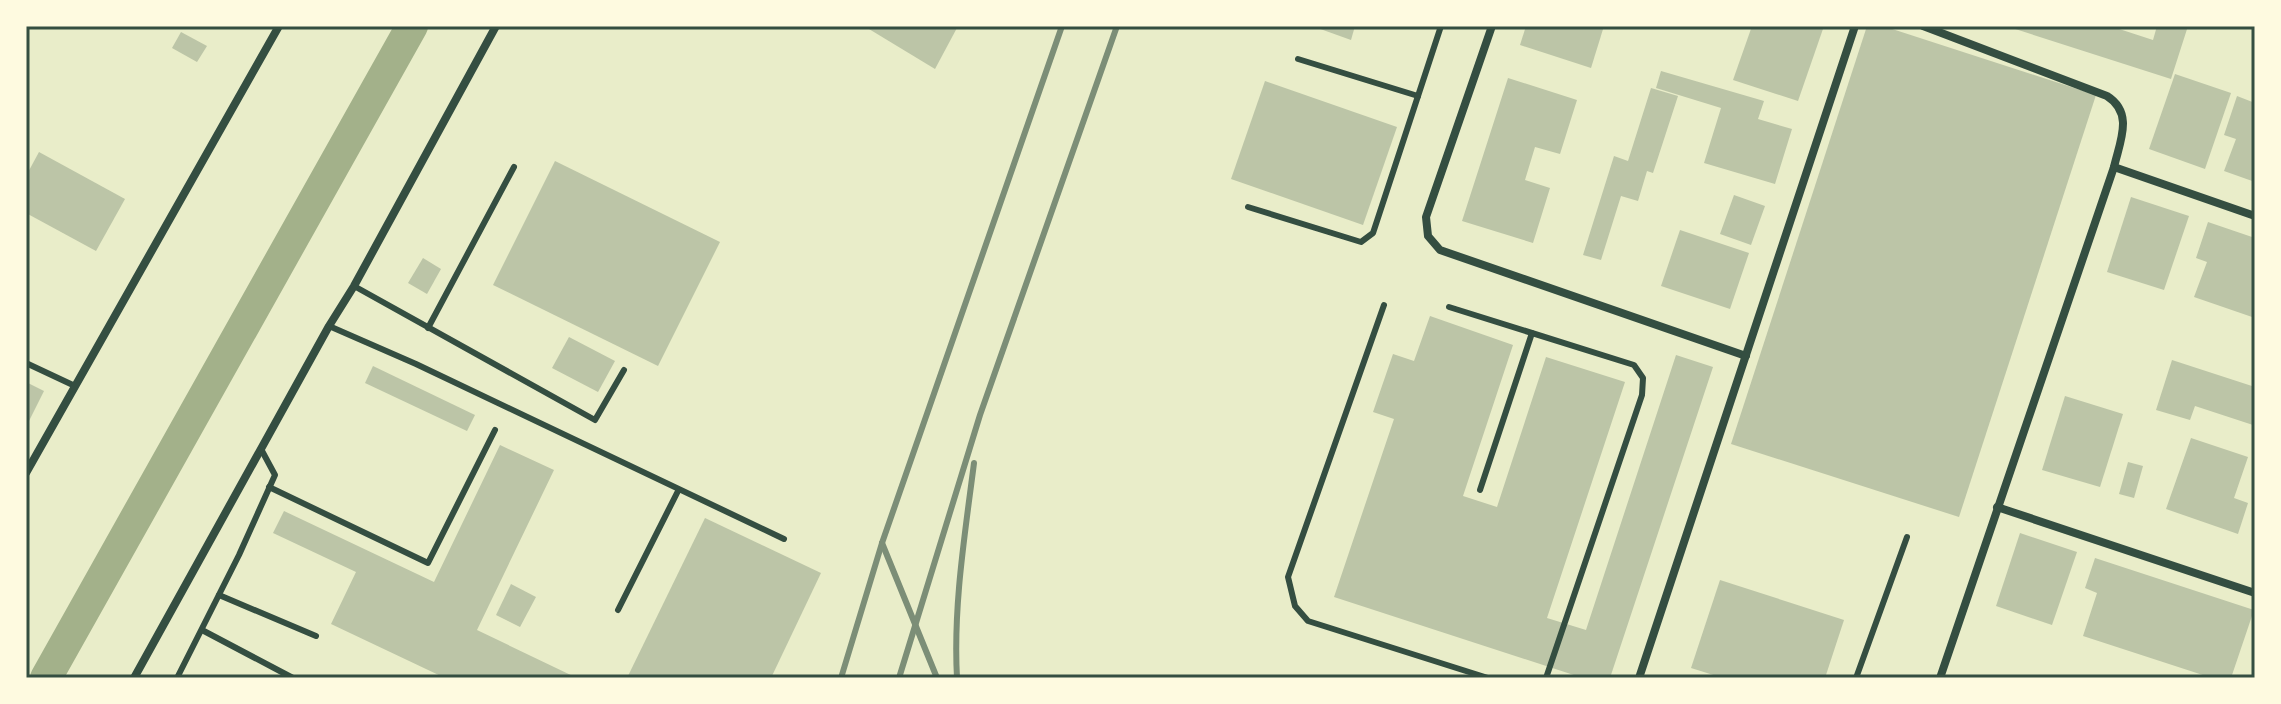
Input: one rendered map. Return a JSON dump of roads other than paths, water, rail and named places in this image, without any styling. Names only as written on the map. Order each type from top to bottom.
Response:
[{"type":"street","points":[[26,473],[279,26]]},
{"type":"street","points":[[134,678],[496,26]]},
{"type":"street","points":[[1492,26],[1426,217],[1428,236],[1440,250],[1746,356]]},
{"type":"street","points":[[1639,678],[1855,26]]},
{"type":"street","points":[[1923,26],[2107,96],[2118,103],[2123,111],[2124,125],[2114,167],[1940,678]]},
{"type":"street","points":[[2114,167],[2255,216]]},
{"type":"street","points":[[1997,507],[2255,593]]},
{"type":"lane","points":[[1248,207],[1361,242],[1373,233],[1441,26]]},
{"type":"lane","points":[[1298,59],[1418,96]]},
{"type":"lane","points":[[428,328],[514,167]]},
{"type":"lane","points":[[354,286],[595,420],[624,370]]},
{"type":"lane","points":[[1384,305],[1288,577],[1295,606],[1308,621],[1488,678]]},
{"type":"lane","points":[[1449,307],[1634,365],[1643,378],[1642,395],[1546,678]]},
{"type":"lane","points":[[329,326],[416,364],[784,539]]},
{"type":"lane","points":[[1480,490],[1532,333]]},
{"type":"lane","points":[[26,363],[75,386]]},
{"type":"lane","points":[[269,487],[428,563],[495,430]]},
{"type":"lane","points":[[177,678],[275,475],[261,449]]},
{"type":"lane","points":[[618,610],[678,491]]},
{"type":"lane","points":[[1856,678],[1907,537]]},
{"type":"lane","points":[[219,595],[316,636]]},
{"type":"lane","points":[[202,630],[293,678]]},
{"type":"waterway","points":[[46,678],[412,26]]},
{"type":"railway","points":[[841,678],[882,543],[1062,26]]},
{"type":"railway","points":[[899,678],[980,415],[1117,26]]},
{"type":"railway","points":[[957,678],[958,597],[974,463]]},
{"type":"railway","points":[[882,543],[937,678]]}]
